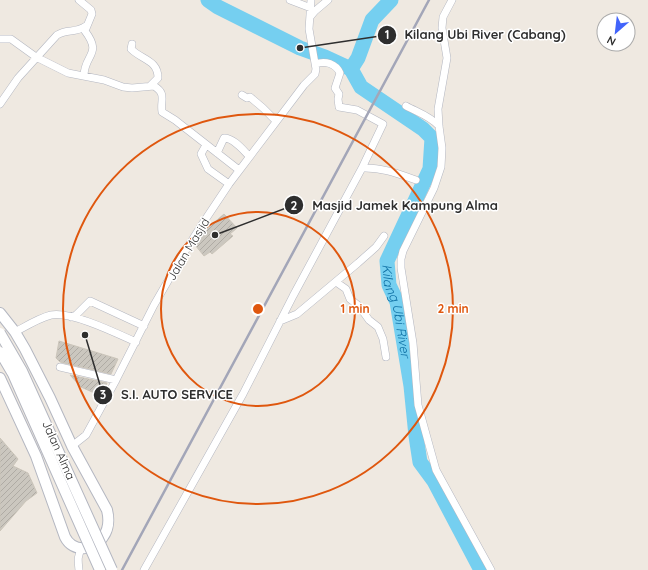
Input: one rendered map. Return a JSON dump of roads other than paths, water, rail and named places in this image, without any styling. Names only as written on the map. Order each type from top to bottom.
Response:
[{"type":"main road","points":[[0,313],[15,332],[25,350],[50,398],[72,446],[107,510],[109,519],[104,537],[93,546],[82,548],[68,544],[36,456],[0,378]]},
{"type":"main road","name":"Jalan Alma","points":[[0,333],[26,378],[112,570]]},
{"type":"main road","name":"Jalan Alma","points":[[0,352],[13,374],[100,570]]},
{"type":"street","points":[[79,0],[92,10],[92,14],[85,31],[93,42],[93,47],[92,55],[86,62],[84,76]]},
{"type":"street","points":[[290,0],[311,8]]},
{"type":"street","points":[[144,570],[243,394],[280,321],[362,168],[383,124],[357,110],[340,107],[338,99],[339,94],[335,88],[340,74],[338,69],[325,63],[316,62],[309,29],[311,0]]},
{"type":"street","points":[[310,17],[328,0]]},
{"type":"street","points":[[452,0],[443,17],[442,28],[448,58],[438,108],[442,148],[441,167],[434,188],[403,251],[401,268],[414,343],[418,405],[436,470],[491,570]]},
{"type":"street","points":[[0,104],[18,78],[60,33],[65,30],[76,32],[86,26]]},
{"type":"street","points":[[0,39],[11,39],[36,57],[68,74],[104,80],[123,87],[132,88],[154,86],[161,91],[163,98],[161,105],[162,112],[175,120],[239,170]]},
{"type":"street","points":[[132,44],[131,49],[136,54],[156,67],[158,78],[150,86]]},
{"type":"street","name":"Jalan Masjid","points":[[72,446],[86,435],[184,253],[249,156],[315,74],[316,62]]},
{"type":"street","points":[[242,95],[247,98],[250,97],[264,108],[276,121]]},
{"type":"street","points":[[406,106],[428,117],[439,126]]},
{"type":"street","points":[[217,152],[224,138],[227,138],[231,139],[249,156]]},
{"type":"street","points":[[206,145],[201,154],[206,166],[229,184]]},
{"type":"street","points":[[362,168],[394,172],[416,180]]},
{"type":"street","points":[[280,321],[297,314],[376,247],[384,236]]},
{"type":"street","points":[[336,282],[346,289],[350,299],[359,306],[369,320],[378,327],[386,357]]},
{"type":"street","points":[[71,317],[76,315],[90,301],[144,326]]},
{"type":"street","points":[[15,332],[48,316],[58,315],[71,317],[100,326],[136,342]]},
{"type":"street","points":[[60,367],[116,380]]},
{"type":"street","points":[[79,570],[79,554],[82,548]]},
{"type":"waterway","points":[[208,0],[218,7],[300,48],[351,69]]},
{"type":"waterway","name":"Kilang Ubi River","points":[[391,0],[372,20],[358,58],[351,69],[361,87],[423,129],[432,138],[430,169],[387,261],[389,285],[397,302],[411,386],[420,462],[434,481],[481,570]]},
{"type":"railway","points":[[122,570],[429,0]]},
{"type":"place","name":"Kilang Ubi River (Cabang)","points":[[300,48]]},
{"type":"place","name":"Masjid Jamek Kampung Alma","points":[[215,235]]},
{"type":"place","name":"S.I. AUTO SERVICE","points":[[85,335]]}]
